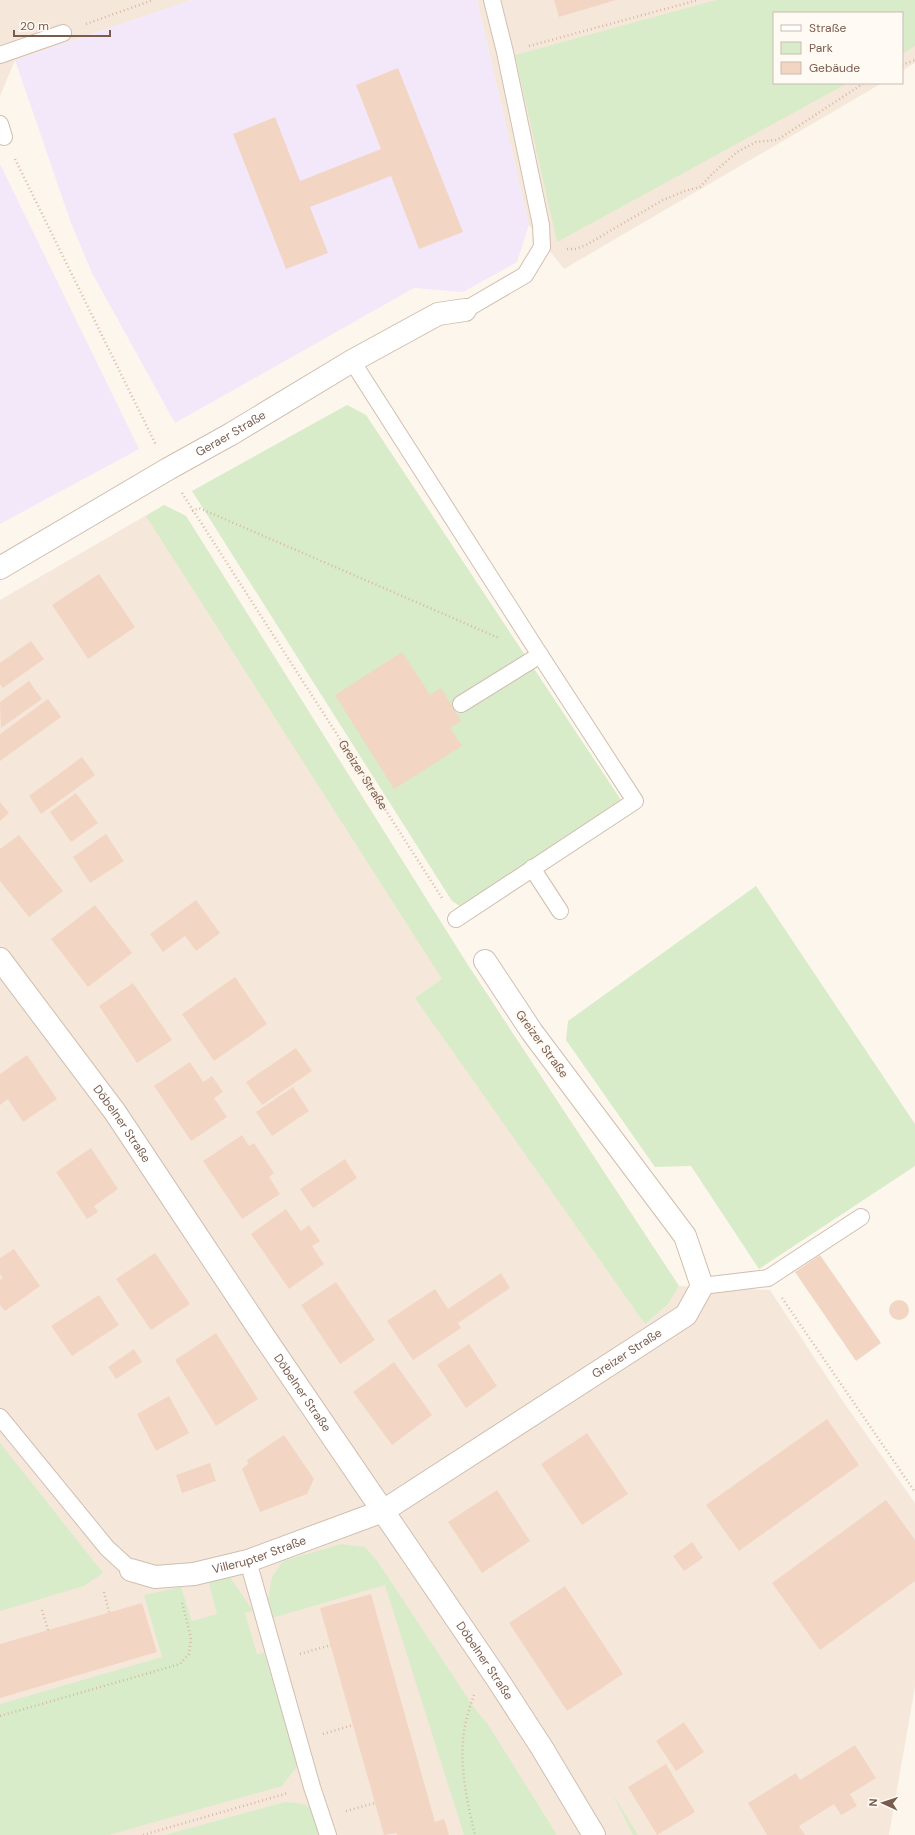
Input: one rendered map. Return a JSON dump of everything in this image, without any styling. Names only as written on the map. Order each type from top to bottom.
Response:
[{"type":"street","name":"Geraer Straße","points":[[0,568],[168,469],[231,434],[352,361],[438,314],[465,310]]},
{"type":"street","name":"Döbelner Straße","points":[[0,959],[115,1112],[263,1335],[496,1677],[542,1748],[594,1835]]},
{"type":"street","name":"Greizer Straße","points":[[383,1511],[686,1315],[702,1286],[685,1236],[532,1032],[485,961]]},
{"type":"street","name":"Villerupter Straße","points":[[131,1570],[155,1577],[194,1574],[248,1561],[383,1511]]},
{"type":"lane","points":[[465,310],[524,275],[542,247],[540,225],[505,52],[492,0]]},
{"type":"lane","points":[[0,55],[63,33]]},
{"type":"lane","points":[[352,361],[634,801],[456,919]]},
{"type":"lane","points":[[461,704],[540,655]]},
{"type":"lane","points":[[532,868],[560,911]]},
{"type":"lane","points":[[702,1286],[768,1278],[861,1218]]},
{"type":"lane","points":[[0,1417],[107,1548],[131,1570]]},
{"type":"lane","points":[[248,1561],[312,1787],[328,1835]]},
{"type":"path","points":[[63,33],[154,0]]},
{"type":"path","points":[[505,52],[698,0]]},
{"type":"path","points":[[903,65],[915,60]]},
{"type":"path","points":[[542,247],[564,249],[581,247],[663,200],[700,187],[737,152],[756,142],[777,140],[862,84]]},
{"type":"path","name":"Greizer Straße","points":[[2,130],[168,469],[192,511],[456,919]]},
{"type":"path","points":[[192,511],[199,508],[540,655]]},
{"type":"path","points":[[768,1278],[915,1492]]},
{"type":"path","points":[[0,1716],[180,1664],[189,1654],[191,1638],[174,1575]]},
{"type":"path","points":[[104,1592],[109,1612]]},
{"type":"path","points":[[42,1610],[48,1630]]},
{"type":"path","points":[[276,1660],[331,1645]]},
{"type":"path","points":[[475,1835],[465,1786],[464,1731],[474,1695],[496,1677]]},
{"type":"path","points":[[299,1740],[353,1725]]},
{"type":"path","points":[[143,1835],[312,1787]]},
{"type":"shaded area","points":[[0,0],[192,0],[15,60],[0,96]]},
{"type":"shaded area","points":[[192,0],[477,0],[529,225],[517,262],[463,292],[414,288],[175,423],[92,273],[71,223],[15,60]]},
{"type":"shaded area","points":[[477,0],[915,0],[915,63],[903,70],[903,12],[773,12],[773,84],[880,84],[564,269],[529,225]]},
{"type":"shaded area","points":[[0,164],[139,449],[0,524]]},
{"type":"shaded area","points":[[164,505],[186,516],[466,962],[679,1286],[770,1290],[842,1400],[915,1503],[915,1687],[889,1835],[0,1835],[0,600]]},
{"type":"green space","points":[[716,0],[915,0],[915,46],[903,53],[903,12],[773,12],[773,84],[846,84],[557,242],[515,55]]},
{"type":"green space","points":[[347,405],[366,415],[621,800],[463,908],[452,901],[192,491]]},
{"type":"green space","points":[[164,505],[186,516],[466,962],[679,1286],[668,1304],[645,1324],[415,998],[442,979],[146,516]]},
{"type":"green space","points":[[756,886],[915,1124],[915,1166],[759,1269],[691,1166],[655,1167],[566,1040],[568,1021]]},
{"type":"green space","points":[[0,1443],[103,1573],[84,1586],[0,1611]]},
{"type":"green space","points":[[341,1544],[365,1547],[378,1562],[475,1709],[487,1723],[557,1835],[464,1835],[385,1585],[272,1618],[268,1599],[272,1577],[283,1561]]},
{"type":"green space","points":[[230,1577],[253,1611],[245,1613],[257,1654],[264,1653],[298,1765],[282,1786],[109,1835],[0,1835],[0,1704],[162,1657],[144,1595],[181,1587],[192,1621],[217,1614],[208,1580]]},
{"type":"green space","points":[[612,1793],[638,1835],[633,1835]]},
{"type":"green space","points":[[285,1802],[302,1804],[311,1809],[317,1819],[322,1835],[165,1835]]},
{"type":"building","points":[[554,0],[616,0],[559,17]]},
{"type":"building","points":[[398,68],[463,232],[419,249],[391,176],[310,207],[328,253],[286,269],[233,134],[275,117],[300,181],[381,149],[356,85]]},
{"type":"building","points":[[99,574],[135,627],[88,659],[52,605]]},
{"type":"building","points":[[31,641],[44,659],[3,688],[0,684],[0,663]]},
{"type":"building","points":[[402,652],[430,695],[441,688],[461,721],[450,728],[462,746],[394,789],[335,695]]},
{"type":"building","points":[[29,681],[42,699],[1,728],[0,702]]},
{"type":"building","points":[[48,699],[61,717],[0,761],[0,734]]},
{"type":"building","points":[[82,757],[95,775],[41,814],[29,796]]},
{"type":"building","points":[[76,793],[98,823],[71,842],[50,812]]},
{"type":"building","points":[[0,802],[9,813],[0,821]]},
{"type":"building","points":[[106,834],[124,861],[90,883],[73,857]]},
{"type":"building","points":[[19,835],[63,891],[29,917],[0,881],[0,849]]},
{"type":"building","points":[[196,900],[220,933],[196,951],[185,936],[163,952],[150,934]]},
{"type":"building","points":[[95,905],[132,953],[88,987],[51,939]]},
{"type":"building","points":[[235,977],[267,1024],[214,1061],[182,1014]]},
{"type":"building","points":[[133,983],[172,1040],[137,1063],[99,1006]]},
{"type":"building","points":[[296,1048],[312,1071],[262,1105],[246,1082]]},
{"type":"building","points":[[27,1055],[57,1099],[23,1122],[8,1099],[0,1105],[0,1074]]},
{"type":"building","points":[[190,1062],[203,1082],[212,1076],[223,1092],[214,1098],[227,1117],[191,1141],[154,1086]]},
{"type":"building","points":[[293,1087],[309,1111],[272,1136],[256,1112]]},
{"type":"building","points":[[242,1135],[249,1146],[254,1143],[274,1173],[269,1177],[280,1194],[242,1219],[203,1161]]},
{"type":"building","points":[[91,1148],[118,1189],[94,1206],[98,1212],[87,1219],[56,1172]]},
{"type":"building","points":[[345,1159],[357,1178],[313,1208],[300,1189]]},
{"type":"building","points":[[286,1209],[301,1231],[309,1225],[320,1241],[312,1246],[324,1264],[289,1289],[251,1234]]},
{"type":"building","points":[[14,1249],[40,1286],[5,1311],[0,1305],[0,1280],[3,1278],[0,1274],[0,1258]]},
{"type":"building","points":[[155,1253],[190,1304],[151,1330],[116,1279]]},
{"type":"building","points":[[820,1255],[881,1343],[856,1361],[795,1272]]},
{"type":"building","points":[[501,1273],[510,1288],[458,1323],[461,1328],[413,1360],[387,1321],[435,1289],[448,1309]]},
{"type":"building","points":[[336,1282],[375,1340],[340,1364],[301,1305]]},
{"type":"building","points":[[99,1295],[119,1325],[72,1356],[51,1326]]},
{"type":"building","points":[[899,1300],[906,1303],[909,1310],[906,1317],[899,1320],[892,1317],[889,1310],[892,1303]]},
{"type":"building","points":[[216,1333],[258,1399],[216,1426],[175,1360]]},
{"type":"building","points":[[469,1344],[497,1386],[466,1408],[437,1365]]},
{"type":"building","points":[[134,1349],[142,1362],[116,1379],[108,1367]]},
{"type":"building","points":[[394,1362],[432,1415],[392,1445],[353,1392]]},
{"type":"building","points":[[169,1396],[189,1433],[156,1451],[137,1414]]},
{"type":"building","points":[[827,1419],[859,1465],[739,1551],[706,1505]]},
{"type":"building","points":[[587,1433],[628,1494],[582,1525],[541,1464]]},
{"type":"building","points":[[284,1435],[314,1479],[307,1494],[260,1512],[242,1469],[248,1464],[247,1460]]},
{"type":"building","points":[[210,1463],[216,1481],[182,1493],[176,1475]]},
{"type":"building","points":[[497,1490],[530,1541],[482,1573],[448,1522]]},
{"type":"building","points":[[886,1500],[915,1540],[915,1581],[820,1650],[772,1583]]},
{"type":"building","points":[[692,1542],[703,1558],[684,1571],[673,1556]]},
{"type":"building","points":[[565,1586],[623,1674],[567,1711],[509,1623]]},
{"type":"building","points":[[371,1594],[435,1822],[444,1819],[449,1835],[397,1835],[397,1833],[384,1835],[320,1608]]},
{"type":"building","points":[[142,1603],[157,1652],[0,1698],[0,1644]]},
{"type":"building","points":[[684,1722],[704,1752],[676,1771],[656,1741]]},
{"type":"building","points":[[855,1745],[876,1778],[850,1794],[857,1806],[841,1815],[834,1804],[799,1826],[805,1835],[767,1835],[748,1803],[796,1773],[800,1780]]},
{"type":"building","points":[[666,1764],[695,1812],[657,1835],[628,1787]]}]
